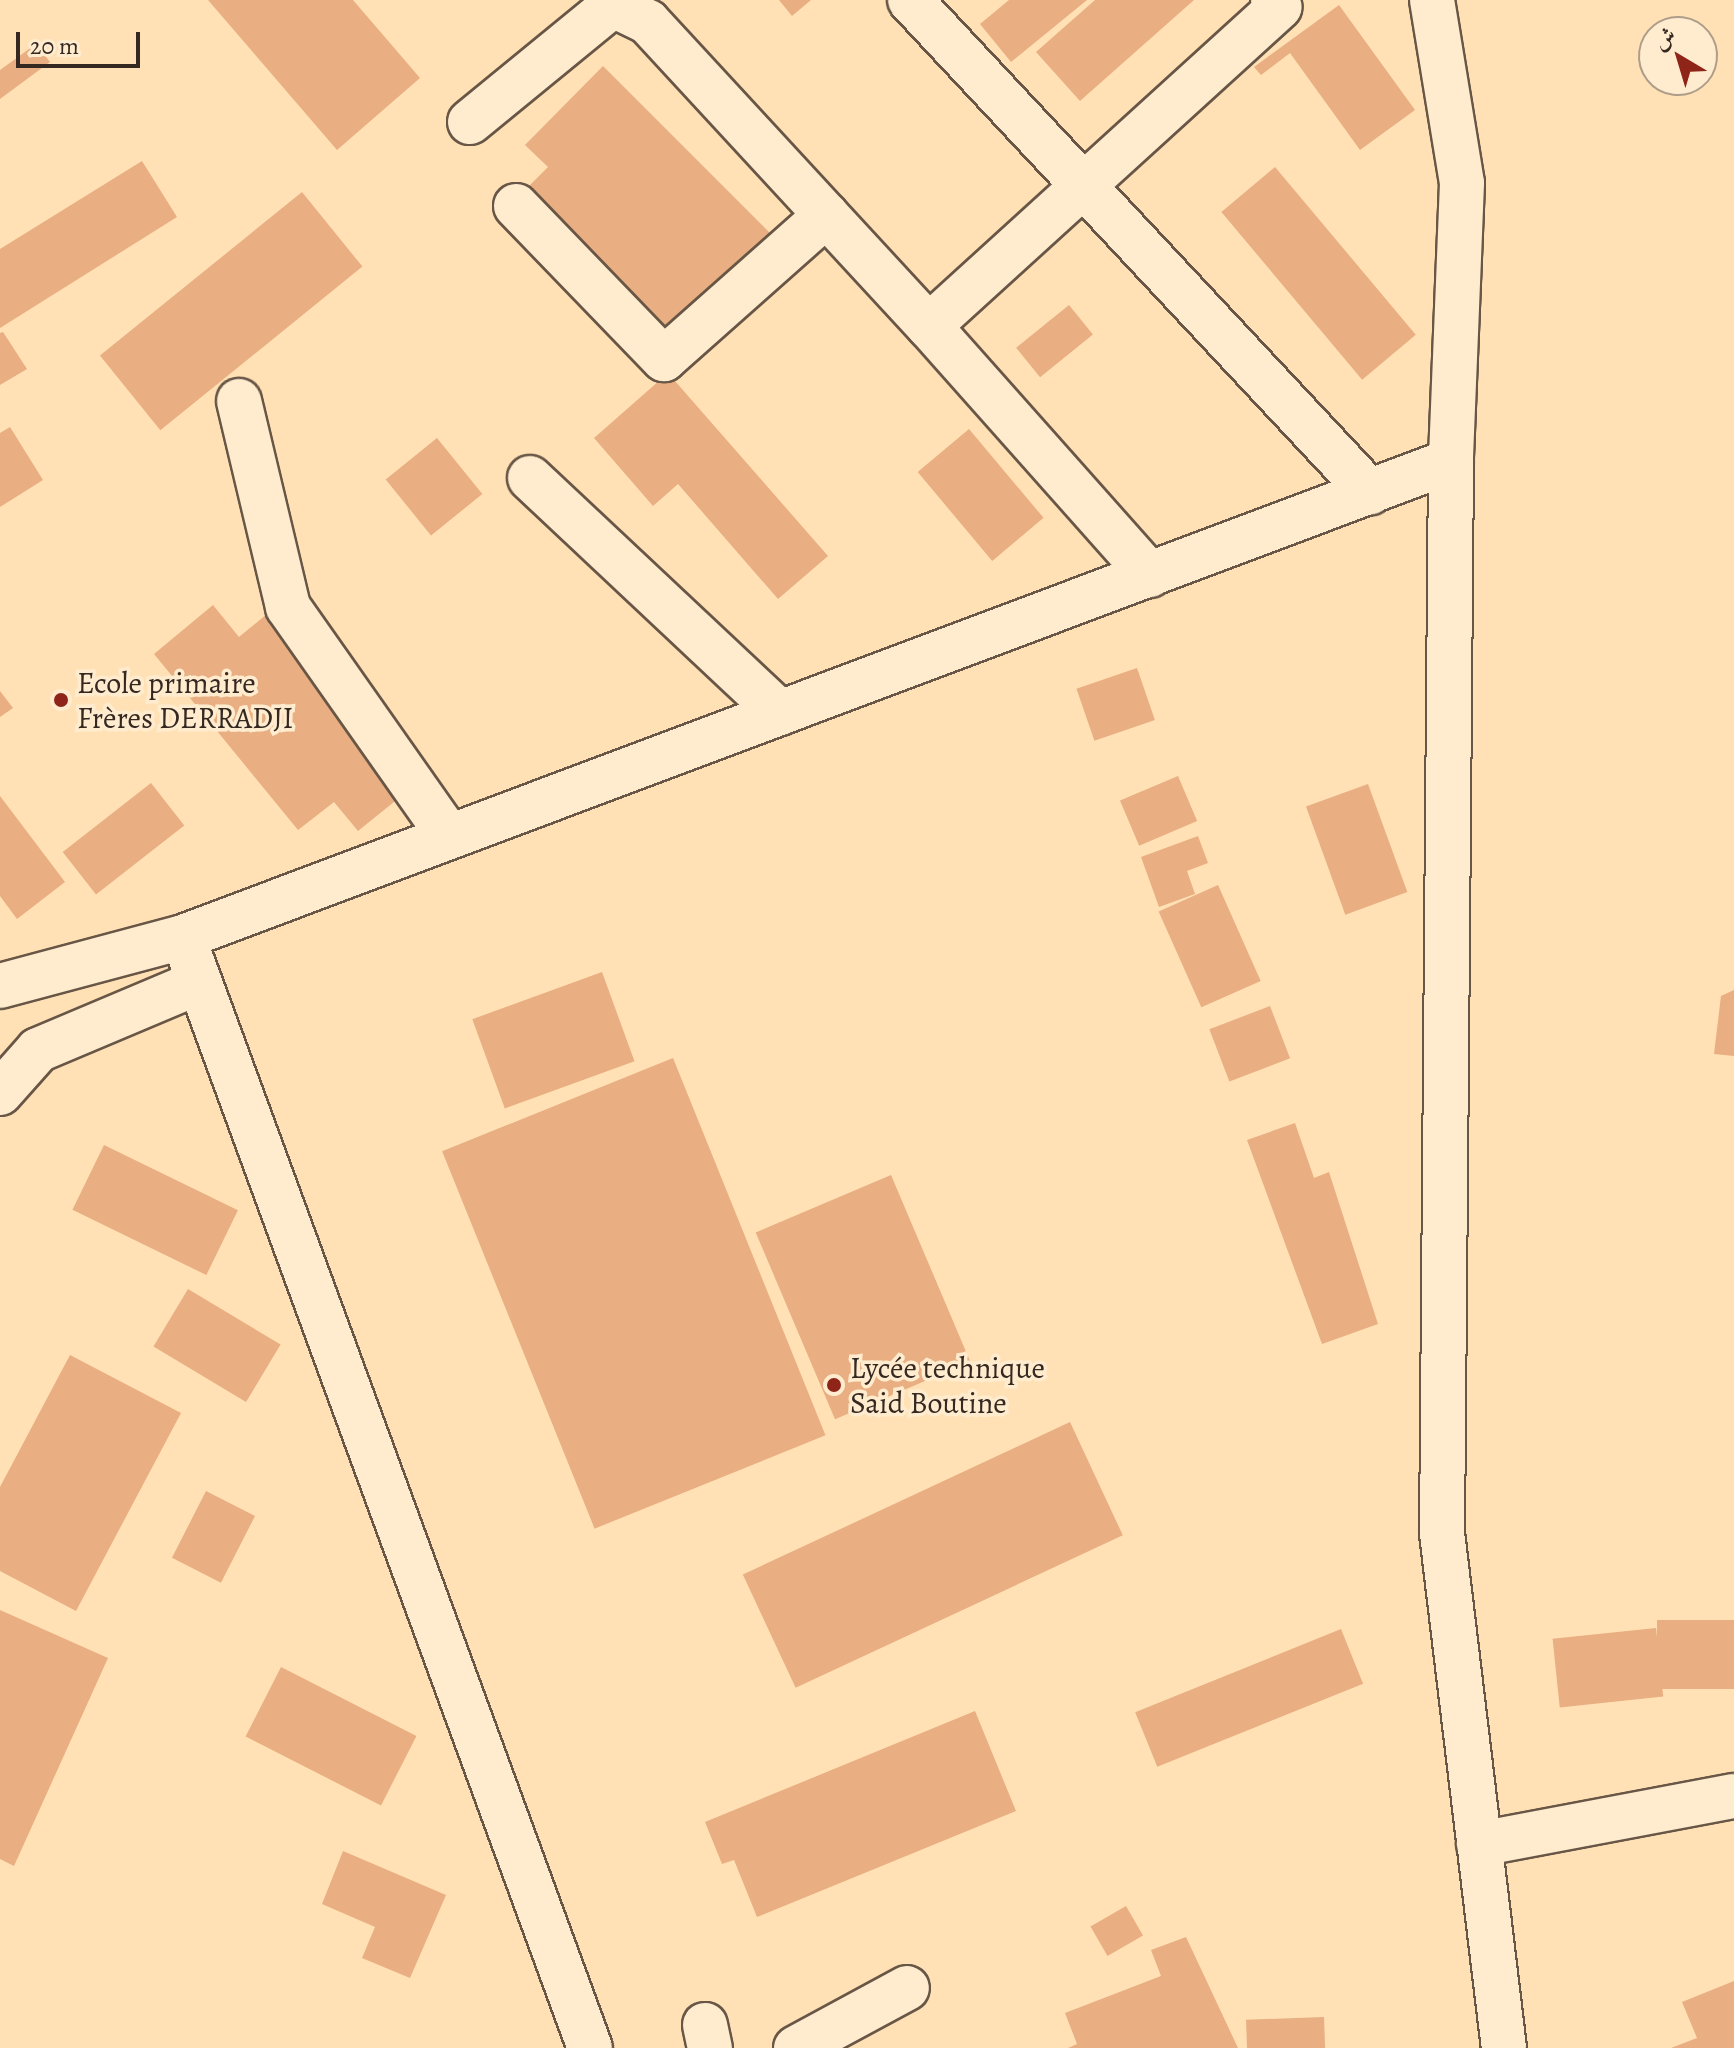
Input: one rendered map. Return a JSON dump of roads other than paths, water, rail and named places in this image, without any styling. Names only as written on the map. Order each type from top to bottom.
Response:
[{"type":"street","points":[[929,326],[1279,7],[1273,0]]},
{"type":"street","points":[[1432,0],[1462,183],[1451,461],[1442,1533],[1504,2048]]},
{"type":"street","points":[[470,122],[611,2],[648,22],[929,326],[1150,575]]},
{"type":"street","points":[[931,8],[1085,187],[1370,492]]},
{"type":"street","points":[[516,206],[664,359],[826,215]]},
{"type":"street","points":[[239,401],[288,607],[449,836]]},
{"type":"street","points":[[0,986],[183,937],[1451,461]]},
{"type":"street","points":[[530,478],[780,713]]},
{"type":"street","points":[[183,937],[590,2048]]},
{"type":"street","points":[[0,1093],[38,1050],[199,982]]},
{"type":"street","points":[[1479,1844],[1734,1796]]},
{"type":"street","points":[[796,2048],[907,1988]]},
{"type":"place","name":"Ecole primaire Frères DERRADJI","points":[[61,700]]},
{"type":"place","name":"Lycée technique Said Boutine","points":[[834,1385]]}]
